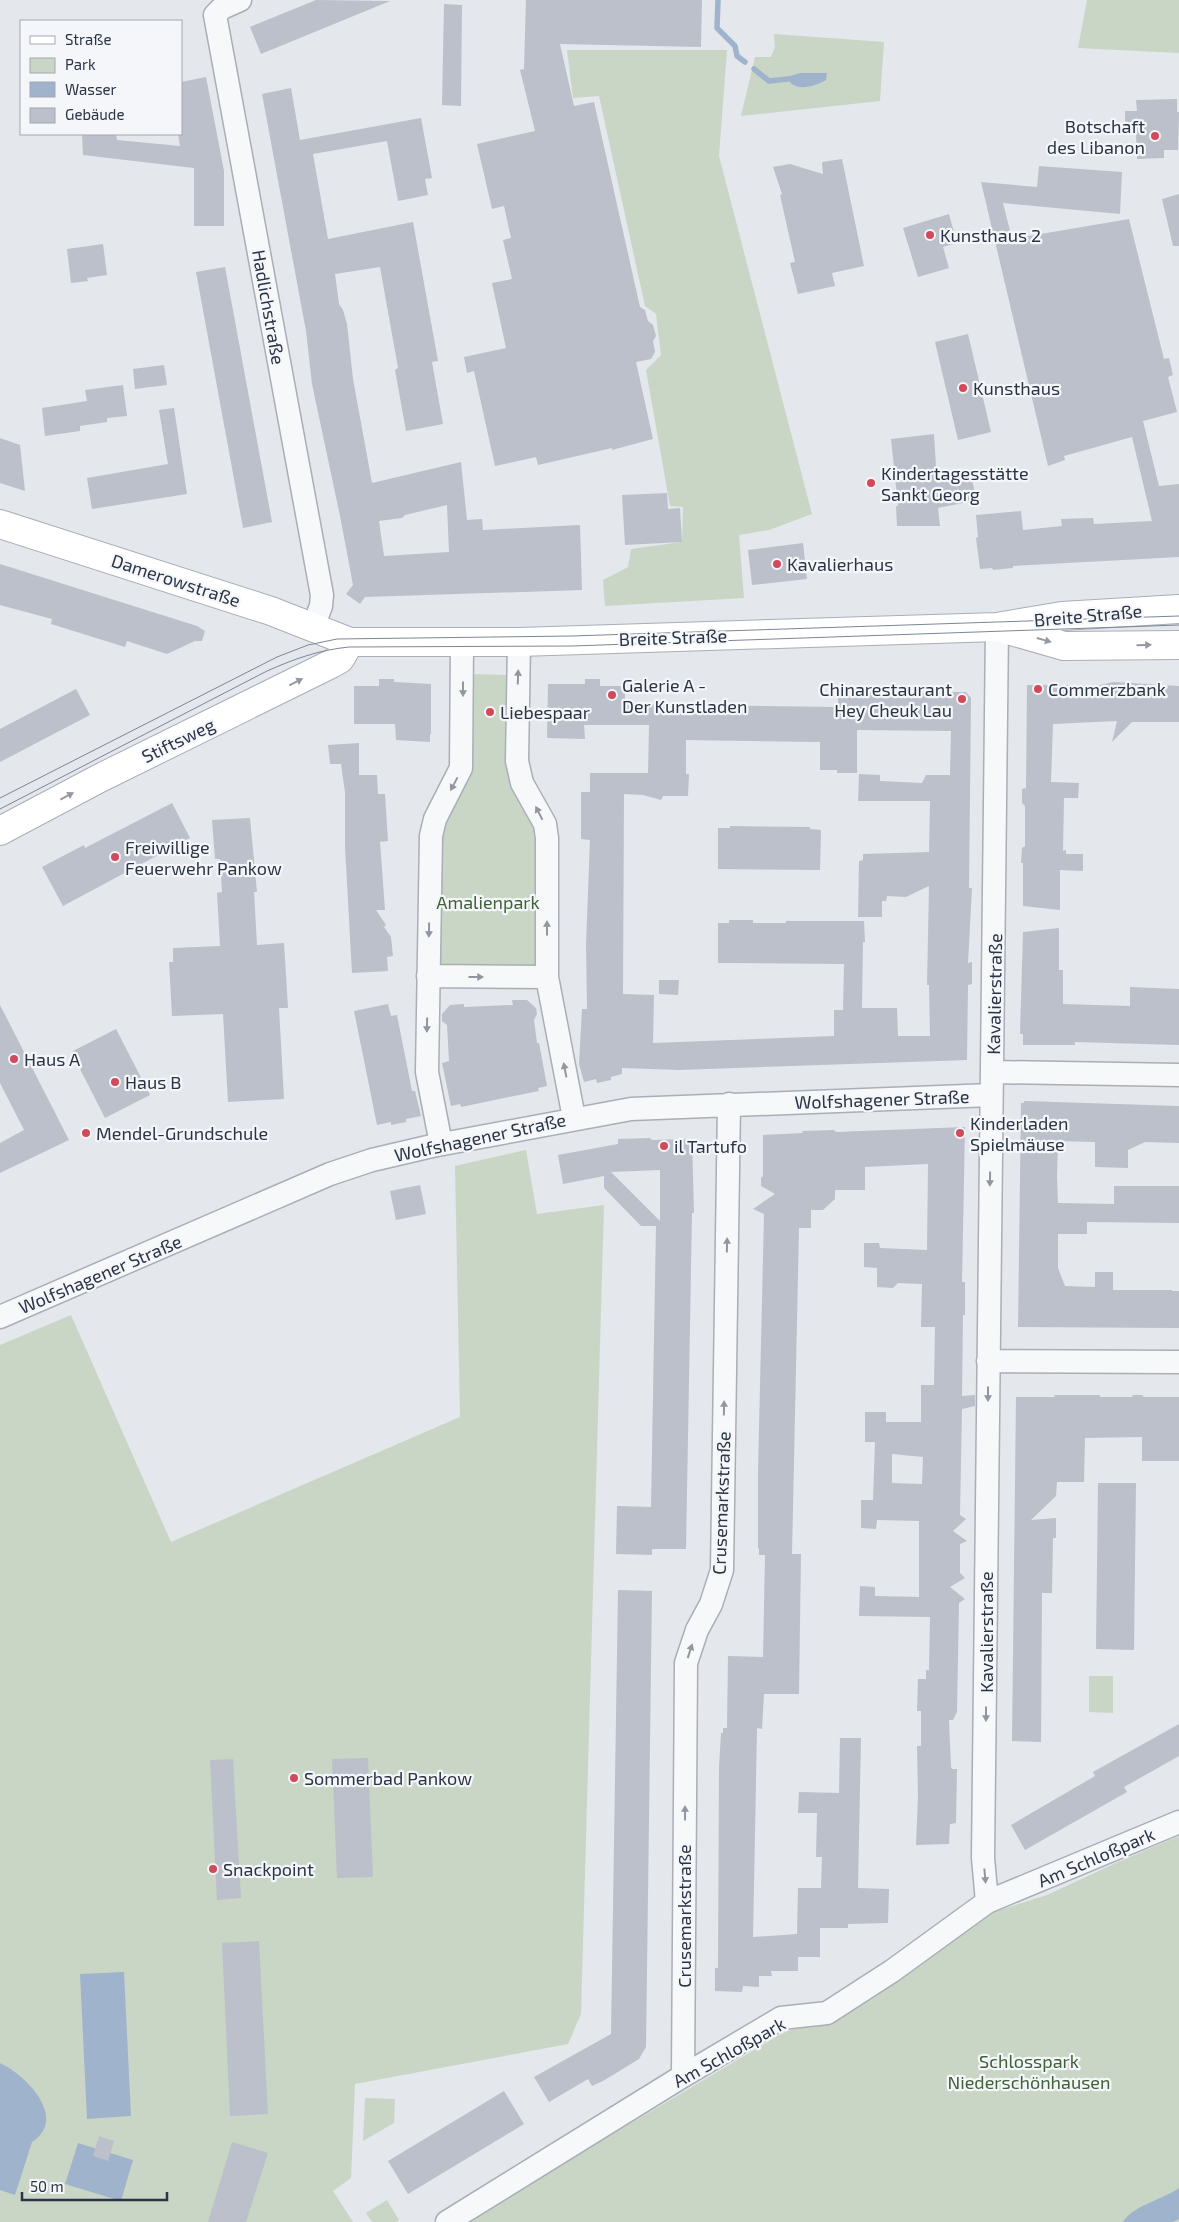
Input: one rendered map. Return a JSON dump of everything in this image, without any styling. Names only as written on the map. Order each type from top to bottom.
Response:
[{"type":"main road","name":"Damerowstraße","points":[[0,524],[189,584],[313,627],[350,642]]},
{"type":"main road","name":"Breite Straße","points":[[350,642],[519,642],[997,627],[1062,616],[1179,609]]},
{"type":"main road","name":"Breite Straße","points":[[997,627],[1064,646],[1179,645]]},
{"type":"main road","name":"Stiftsweg","points":[[0,831],[100,778],[331,664],[340,659],[350,642]]},
{"type":"street","name":"Hadlichstraße","points":[[240,0],[222,8],[215,15],[322,595],[321,606],[313,627]]},
{"type":"street","name":"Kavalierstraße","points":[[987,1902],[983,1858],[997,627]]},
{"type":"street","points":[[441,1144],[427,1072],[431,828],[457,778],[463,758],[462,642]]},
{"type":"street","points":[[519,642],[516,761],[522,783],[545,824],[547,838],[547,977],[574,1118]]},
{"type":"street","points":[[428,976],[547,977]]},
{"type":"street","points":[[993,1072],[1179,1075]]},
{"type":"street","name":"Wolfshagener Straße","points":[[0,1317],[330,1174],[372,1160],[441,1144],[630,1109],[992,1095]]},
{"type":"street","name":"Crusemarkstraße","points":[[683,2076],[686,1663],[697,1630],[711,1604],[722,1570],[729,1104]]},
{"type":"street","points":[[988,1361],[1179,1362]]},
{"type":"street","name":"Am Schloßpark","points":[[447,2222],[683,2076],[781,2018],[827,2013],[892,1971],[987,1902],[1179,1822]]},
{"type":"green space","points":[[1087,0],[1179,0],[1179,53],[1078,48]]},
{"type":"green space","points":[[774,34],[884,42],[880,101],[741,116],[755,57],[771,57],[775,47]]},
{"type":"green space","points":[[567,50],[727,50],[719,156],[812,514],[769,530],[739,535],[744,598],[605,606],[603,580],[628,567],[631,549],[682,542],[683,507],[670,506],[646,370],[661,355],[656,314],[645,306],[599,96],[573,98]]},
{"type":"green space","name":"Amalienpark","points":[[471,674],[507,675],[538,836],[538,966],[437,966],[437,835]]},
{"type":"green space","name":"Sommerbad Pankow","points":[[526,1150],[537,1214],[604,1205],[581,2014],[568,2044],[355,2084],[351,2178],[333,2191],[353,2222],[0,2222],[0,1345],[71,1315],[171,1542],[460,1417],[455,1166]]},
{"type":"green space","points":[[1089,1676],[1113,1676],[1113,1713],[1089,1712]]},
{"type":"green space","name":"Schlosspark Niederschönhausen","points":[[1179,1836],[1179,2222],[465,2222],[779,2035],[795,2028],[834,2019],[898,1981],[993,1912],[1047,1895]]},
{"type":"green space","points":[[365,2098],[395,2099],[394,2123],[363,2141]]},
{"type":"green space","points":[[387,2200],[399,2220],[396,2222],[372,2222],[366,2213]]},
{"type":"water","points":[[800,73],[827,73],[826,80],[816,85],[799,87],[790,82],[787,77]]},
{"type":"water","points":[[124,1972],[131,2116],[87,2119],[80,1974]]},
{"type":"water","points":[[0,2063],[21,2077],[31,2087],[45,2109],[46,2121],[42,2132],[32,2142],[15,2195],[0,2190]]},
{"type":"water","points":[[78,2143],[133,2160],[121,2201],[65,2184]]},
{"type":"water","points":[[1179,2188],[1179,2219],[1173,2222],[1123,2222],[1133,2211]]},
{"type":"building","points":[[316,0],[390,1],[261,54],[250,27]]},
{"type":"building","points":[[526,0],[702,0],[701,47],[560,44],[574,106],[594,102],[640,307],[645,310],[648,321],[653,325],[656,336],[653,341],[655,352],[651,359],[636,362],[653,439],[612,450],[612,448],[538,465],[536,457],[495,466],[474,371],[467,373],[464,357],[506,348],[492,283],[512,279],[503,240],[511,238],[504,206],[492,209],[477,144],[535,131],[520,70],[524,69]]},
{"type":"building","points":[[444,4],[462,5],[461,106],[442,105]]},
{"type":"building","points":[[206,77],[224,171],[224,226],[194,226],[194,168],[83,155],[82,135],[116,135],[117,140],[180,146],[178,135],[182,135],[182,82]]},
{"type":"building","points":[[291,88],[300,140],[421,118],[432,178],[425,179],[428,195],[398,201],[387,141],[313,154],[328,239],[413,222],[438,361],[432,362],[443,424],[406,431],[395,370],[398,368],[380,267],[335,274],[339,304],[347,324],[353,379],[372,483],[461,462],[467,520],[482,519],[483,530],[580,525],[582,590],[365,597],[360,604],[346,594],[353,585],[312,384],[306,331],[262,94]],"holes":[[[447,505],[449,552],[384,556],[379,521],[402,518],[405,515]]]},
{"type":"building","points":[[1177,99],[1177,112],[1179,112],[1178,150],[1164,150],[1164,158],[1137,159],[1136,135],[1125,135],[1125,111],[1137,111],[1136,100]]},
{"type":"building","points":[[842,159],[864,266],[832,273],[835,286],[798,294],[790,263],[795,262],[780,195],[782,194],[773,167],[790,164],[823,174],[822,162]]},
{"type":"building","points":[[1039,166],[1122,172],[1120,214],[1003,203],[1012,239],[1129,219],[1164,359],[1169,358],[1173,375],[1168,377],[1177,412],[1143,421],[1159,486],[1179,484],[1179,557],[1013,566],[1013,568],[993,570],[992,568],[980,569],[976,538],[978,537],[976,515],[1021,511],[1023,530],[1062,526],[1061,519],[1093,518],[1094,524],[1152,521],[1132,437],[1064,456],[1065,460],[1048,466],[981,182],[1037,187]]},
{"type":"building","points":[[1179,194],[1179,246],[1173,246],[1162,199]]},
{"type":"building","name":"Kunsthaus 2","points":[[949,214],[957,243],[943,247],[949,268],[918,277],[903,228]]},
{"type":"building","points":[[103,244],[107,275],[87,278],[88,281],[71,283],[67,249]]},
{"type":"building","points":[[225,267],[272,522],[243,528],[196,272]]},
{"type":"building","name":"Kunsthaus","points":[[968,334],[991,432],[958,440],[935,342]]},
{"type":"building","points":[[164,365],[167,385],[135,389],[133,369]]},
{"type":"building","points":[[123,385],[127,416],[107,418],[107,422],[80,426],[80,431],[45,436],[42,408],[87,401],[85,390]]},
{"type":"building","points":[[174,408],[187,494],[92,509],[87,478],[168,464],[159,410]]},
{"type":"building","points":[[934,434],[937,483],[971,476],[977,500],[938,508],[940,526],[897,526],[896,506],[898,506],[891,439]]},
{"type":"building","points":[[0,438],[20,445],[25,491],[0,483]]},
{"type":"building","points":[[667,493],[668,509],[680,508],[682,542],[625,545],[622,495]]},
{"type":"building","name":"Kavalierhaus","points":[[803,543],[807,579],[752,585],[748,550]]},
{"type":"building","points":[[0,564],[197,626],[205,631],[202,641],[195,641],[167,654],[127,641],[125,647],[51,624],[52,619],[0,605]]},
{"type":"building","points":[[379,679],[394,679],[394,682],[431,684],[430,742],[396,740],[395,724],[354,724],[354,686],[379,686]]},
{"type":"building","points":[[585,679],[600,679],[600,686],[625,686],[625,704],[838,707],[838,692],[966,692],[971,698],[969,888],[972,888],[968,963],[972,962],[972,984],[968,985],[967,1060],[679,1070],[622,1068],[622,1074],[611,1077],[611,1080],[597,1083],[596,1079],[584,1082],[579,1064],[582,1009],[587,1009],[586,944],[590,840],[581,839],[581,792],[590,792],[590,773],[648,773],[649,725],[584,725],[585,739],[547,738],[548,684],[585,684]],"holes":[[[857,730],[951,731],[950,775],[926,775],[922,783],[880,781],[880,775],[859,774],[858,801],[930,801],[929,852],[863,854],[863,860],[859,861],[858,917],[882,917],[882,901],[886,901],[887,896],[906,897],[929,886],[927,985],[929,985],[930,1036],[898,1036],[897,1008],[862,1008],[864,921],[753,923],[753,920],[729,920],[729,923],[718,923],[718,963],[844,964],[843,1010],[834,1010],[834,1036],[653,1043],[654,995],[623,994],[624,794],[643,795],[661,800],[663,796],[688,796],[689,774],[686,774],[686,740],[820,742],[820,770],[837,770],[837,773],[857,773]]]},
{"type":"building","points":[[1114,682],[1179,686],[1179,722],[1132,722],[1112,742],[1117,721],[1053,724],[1051,782],[1079,783],[1078,798],[1064,798],[1063,851],[1066,850],[1066,854],[1083,854],[1083,871],[1060,870],[1060,910],[1023,906],[1023,863],[1021,863],[1022,848],[1025,846],[1025,806],[1022,803],[1022,789],[1026,788],[1027,685],[1100,685]]},
{"type":"building","points":[[76,689],[90,715],[0,762],[0,729]]},
{"type":"building","points":[[359,743],[359,775],[377,775],[378,794],[385,794],[388,841],[380,842],[385,910],[376,910],[391,937],[393,956],[387,957],[388,971],[352,973],[345,847],[345,792],[341,764],[330,764],[328,745]]},
{"type":"building","points":[[172,803],[190,838],[63,906],[42,867],[84,845],[85,848]]},
{"type":"building","points":[[250,818],[257,892],[254,892],[257,945],[284,943],[288,1008],[279,1008],[284,1099],[228,1102],[223,1014],[172,1016],[169,962],[173,962],[173,948],[220,946],[217,893],[222,892],[220,859],[215,859],[212,820]]},
{"type":"building","points":[[730,826],[810,827],[810,829],[821,830],[820,870],[718,869],[718,828],[730,828]]},
{"type":"building","points":[[1059,928],[1059,970],[1063,970],[1063,1004],[1130,1006],[1130,987],[1179,989],[1179,1045],[1075,1042],[1075,1045],[1023,1045],[1023,1034],[1020,1034],[1023,932]]},
{"type":"building","points":[[659,980],[679,980],[678,995],[659,994]]},
{"type":"building","points":[[512,1000],[527,1000],[536,1008],[537,1014],[534,1020],[537,1043],[539,1043],[547,1086],[538,1088],[539,1091],[461,1107],[460,1104],[451,1106],[442,1063],[449,1061],[447,1025],[442,1021],[442,1014],[450,1005],[464,1004],[464,1007],[513,1005]]},
{"type":"building","points":[[388,1004],[391,1016],[397,1015],[412,1091],[415,1091],[421,1116],[406,1119],[406,1122],[391,1125],[391,1122],[377,1125],[354,1011]]},
{"type":"building","name":"Haus A","points":[[0,1005],[69,1140],[0,1173],[0,1143],[24,1130],[0,1083]]},
{"type":"building","name":"Haus B","points":[[116,1029],[150,1095],[105,1118],[73,1051]]},
{"type":"building","points":[[1024,1101],[1179,1106],[1179,1143],[1145,1142],[1128,1150],[1128,1168],[1095,1167],[1095,1142],[1058,1141],[1057,1177],[1058,1203],[1114,1204],[1114,1186],[1179,1186],[1179,1223],[1087,1222],[1087,1234],[1058,1234],[1058,1268],[1065,1286],[1095,1287],[1095,1272],[1113,1272],[1113,1290],[1179,1291],[1179,1328],[1018,1327],[1021,1103],[1024,1103]]},
{"type":"building","points":[[965,1127],[962,1282],[965,1282],[965,1315],[963,1315],[962,1396],[975,1395],[975,1406],[962,1409],[960,1515],[966,1519],[953,1531],[967,1541],[960,1544],[960,1573],[965,1578],[950,1587],[965,1599],[959,1603],[957,1712],[953,1720],[949,1720],[951,1767],[952,1769],[957,1769],[956,1823],[950,1824],[949,1844],[916,1845],[917,1746],[921,1746],[921,1711],[917,1711],[918,1679],[926,1679],[926,1670],[929,1670],[930,1617],[859,1616],[860,1586],[875,1587],[875,1596],[919,1597],[919,1521],[877,1520],[876,1529],[861,1528],[861,1500],[873,1500],[875,1442],[865,1442],[865,1412],[886,1412],[886,1422],[921,1422],[921,1385],[934,1385],[935,1327],[921,1327],[922,1284],[898,1283],[893,1288],[877,1287],[877,1268],[864,1267],[864,1243],[879,1243],[880,1248],[927,1250],[928,1164],[865,1167],[865,1190],[835,1190],[835,1199],[823,1210],[811,1210],[811,1228],[799,1228],[792,1554],[801,1554],[799,1694],[764,1694],[762,1729],[757,1728],[753,1937],[797,1934],[798,1888],[821,1888],[822,1857],[816,1857],[817,1813],[798,1813],[799,1792],[839,1793],[840,1738],[861,1738],[858,1888],[889,1889],[888,1923],[848,1924],[848,1928],[820,1928],[820,1957],[798,1957],[798,1971],[771,1971],[772,1976],[759,1976],[759,1987],[743,1986],[742,1992],[715,1991],[715,1968],[718,1968],[719,1768],[721,1733],[723,1733],[723,1728],[727,1728],[728,1656],[763,1657],[765,1555],[759,1555],[758,1549],[758,1472],[764,1214],[753,1209],[775,1194],[761,1186],[761,1178],[763,1176],[763,1135],[802,1133],[803,1131],[834,1130],[836,1132]],"holes":[[[892,1454],[923,1457],[922,1484],[892,1483]]]},
{"type":"building","points":[[618,1139],[692,1139],[694,1213],[692,1213],[686,1549],[652,1549],[652,1555],[616,1554],[617,1506],[651,1507],[656,1226],[641,1226],[604,1188],[604,1176],[563,1184],[558,1155],[618,1144]],"holes":[[[660,1170],[660,1221],[611,1172]]]},
{"type":"building","points":[[420,1185],[426,1214],[396,1220],[390,1191]]},
{"type":"building","points":[[1054,1395],[1179,1397],[1179,1461],[1142,1461],[1142,1437],[1085,1438],[1084,1482],[1057,1482],[1056,1496],[1031,1520],[1056,1518],[1056,1538],[1053,1538],[1052,1593],[1042,1593],[1041,1742],[1012,1741],[1016,1397],[1055,1397]]},
{"type":"building","points":[[1098,1483],[1136,1483],[1134,1650],[1096,1649]]},
{"type":"building","points":[[618,1590],[652,1591],[646,2047],[639,2059],[603,2081],[592,2086],[588,2079],[549,2102],[534,2077],[611,2034]]},
{"type":"building","points":[[1179,1724],[1179,1756],[1124,1787],[1127,1792],[1025,1850],[1011,1825],[1095,1776],[1093,1772]]},
{"type":"building","points":[[368,1758],[373,1877],[337,1878],[332,1759]]},
{"type":"building","points":[[233,1759],[241,1898],[217,1900],[210,1760]]},
{"type":"building","points":[[259,1941],[268,2114],[230,2116],[222,1943]]},
{"type":"building","points":[[504,2091],[524,2124],[408,2194],[388,2161]]},
{"type":"building","points":[[99,2136],[114,2141],[108,2161],[93,2156]]},
{"type":"building","points":[[232,2142],[268,2153],[246,2222],[208,2222]]},
{"type":"waterway","points":[[718,0],[717,28],[735,46],[737,56],[745,62]]},
{"type":"waterway","points":[[754,69],[769,81],[788,79]]},
{"type":"tram line","points":[[0,798],[277,657],[308,645],[337,639],[572,636],[1179,616]]},
{"type":"tram line","points":[[0,809],[267,671],[307,656],[338,648],[572,646],[1179,625]]},
{"type":"place","name":"Botschaft des Libanon","points":[[1155,136]]},
{"type":"place","name":"Kunsthaus 2","points":[[930,235]]},
{"type":"place","name":"Kunsthaus","points":[[963,388]]},
{"type":"place","name":"Kindertagesstätte Sankt Georg","points":[[871,483]]},
{"type":"place","name":"Kavalierhaus","points":[[777,564]]},
{"type":"place","name":"Commerzbank","points":[[1038,689]]},
{"type":"place","name":"Galerie A - Der Kunstladen","points":[[612,695]]},
{"type":"place","name":"Chinarestaurant Hey Cheuk Lau","points":[[962,699]]},
{"type":"place","name":"Liebespaar","points":[[490,712]]},
{"type":"place","name":"Freiwillige Feuerwehr Pankow","points":[[115,857]]},
{"type":"place","name":"Haus A","points":[[14,1059]]},
{"type":"place","name":"Haus B","points":[[115,1082]]},
{"type":"place","name":"Mendel-Grundschule","points":[[86,1133]]},
{"type":"place","name":"Kinderladen Spielmäuse","points":[[960,1133]]},
{"type":"place","name":"il Tartufo","points":[[664,1146]]},
{"type":"place","name":"Sommerbad Pankow","points":[[294,1778]]},
{"type":"place","name":"Snackpoint","points":[[213,1869]]}]
